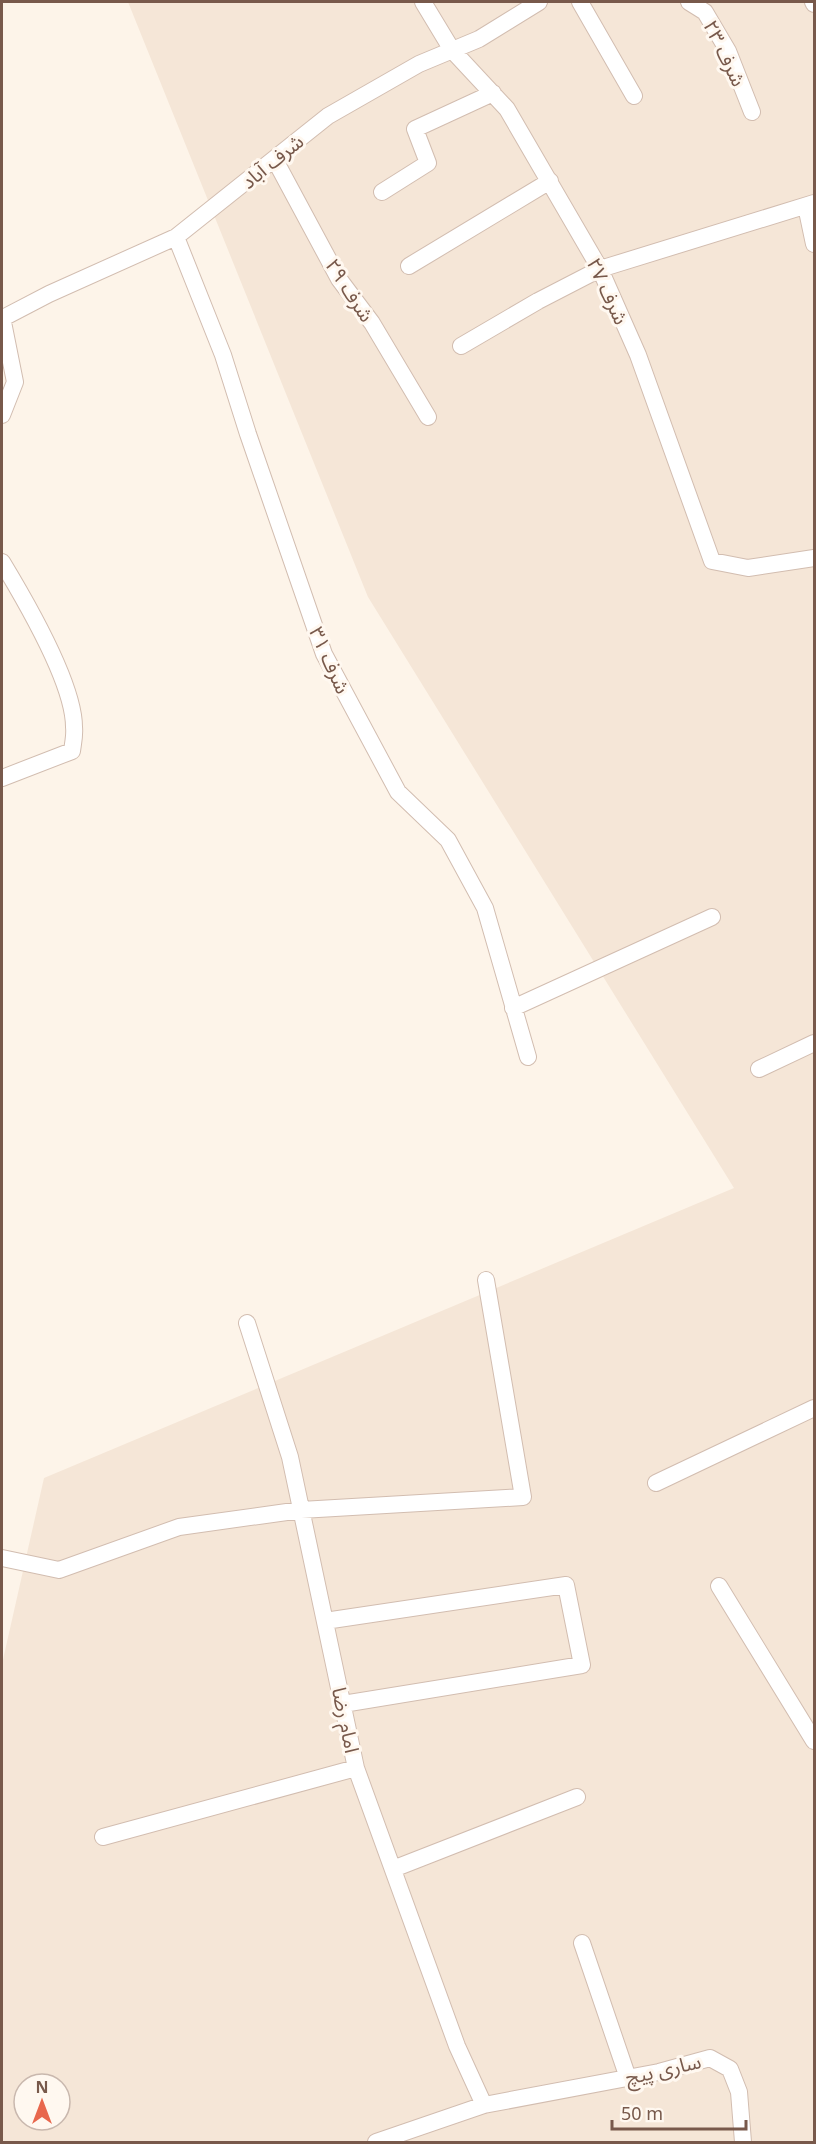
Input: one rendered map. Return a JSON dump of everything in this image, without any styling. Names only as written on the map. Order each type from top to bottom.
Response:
[{"type":"street","name":"شرف ۲۷","points":[[423,2],[452,50],[507,109],[600,269],[638,355],[712,561],[748,568],[814,558]]},
{"type":"street","name":"شرف آباد","points":[[2,317],[176,237],[328,116],[419,64],[479,39],[539,2]]},
{"type":"street","points":[[580,2],[634,96]]},
{"type":"street","name":"شرف ۲۳","points":[[689,2],[705,12],[728,51],[752,112]]},
{"type":"street","points":[[382,192],[428,163],[415,129],[493,93]]},
{"type":"street","name":"شرف ۲۹","points":[[275,160],[339,279],[372,323],[428,417]]},
{"type":"street","points":[[409,266],[550,181]]},
{"type":"street","points":[[461,346],[538,301],[600,269],[810,205],[814,244]]},
{"type":"street","name":"شرف ۳۱","points":[[176,237],[223,356],[324,654],[398,792],[448,840],[485,908],[528,1057]]},
{"type":"street","points":[[2,317],[15,382],[2,415]]},
{"type":"street","points":[[2,562],[23,598],[67,690],[75,726],[72,751],[2,778]]},
{"type":"street","points":[[513,1008],[712,917]]},
{"type":"street","points":[[759,1069],[814,1043]]},
{"type":"street","points":[[2,1558],[59,1570],[179,1527],[301,1510],[523,1497],[486,1280]]},
{"type":"street","name":"امام رضا","points":[[247,1323],[290,1457],[356,1768],[457,2046],[484,2105]]},
{"type":"street","points":[[656,1483],[814,1408]]},
{"type":"street","points":[[325,1621],[566,1585],[582,1665],[343,1704]]},
{"type":"street","points":[[719,1586],[814,1741]]},
{"type":"street","points":[[103,1837],[356,1768]]},
{"type":"street","points":[[393,1869],[577,1797]]},
{"type":"street","points":[[582,1943],[628,2078]]},
{"type":"street","name":"ساری پیچ","points":[[376,2142],[484,2105],[659,2072],[711,2058],[730,2069],[739,2092],[743,2142]]},
{"type":"shaded area","points":[[128,2],[814,2],[814,2142],[2,2142],[2,1664],[44,1478],[734,1188],[368,597]]}]
